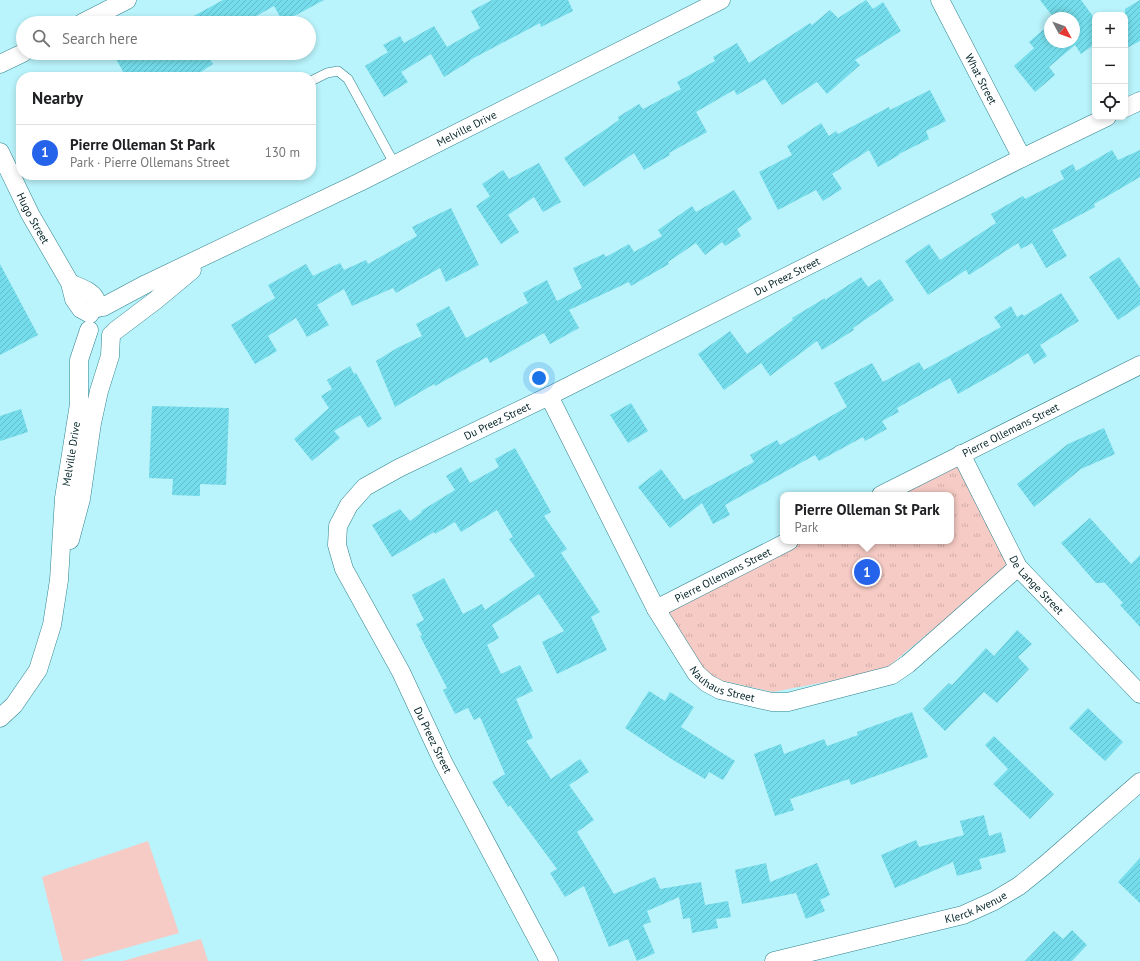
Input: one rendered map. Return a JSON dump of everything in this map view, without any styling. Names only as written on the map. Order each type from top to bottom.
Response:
[{"type":"street","points":[[96,16],[127,0]]},
{"type":"street","name":"Melville Drive","points":[[0,718],[14,705],[38,670],[52,625],[59,580],[64,498],[79,404],[79,360],[95,315],[146,284],[395,165],[721,0]]},
{"type":"street","name":"What Street","points":[[940,0],[1022,158]]},
{"type":"street","points":[[0,64],[16,56]]},
{"type":"street","points":[[1128,107],[1140,101]]},
{"type":"street","name":"Du Preez Street","points":[[549,961],[443,762],[401,672],[344,569],[338,545],[338,526],[349,505],[366,486],[399,468],[550,396],[1022,158],[1101,120]]},
{"type":"street","name":"Hugo Street","points":[[0,152],[30,214],[70,283],[74,299],[81,309],[95,315]]},
{"type":"street","name":"Melville Drive","points":[[59,580],[81,498],[98,391],[110,356],[113,333],[156,300],[211,254]]},
{"type":"street","points":[[108,308],[113,310],[118,320],[118,325],[113,333],[106,337],[96,336],[95,315],[108,308]]},
{"type":"street","name":"Pierre Ollemans Street","points":[[887,492],[1140,365]]},
{"type":"street","name":"Nauhaus Street","points":[[550,396],[656,609],[696,673],[707,683],[720,690],[772,702],[788,702],[892,675],[908,664],[1018,567]]},
{"type":"street","name":"De Lange Street","points":[[961,454],[1018,567],[1140,694]]},
{"type":"street","name":"Pierre Ollemans Street","points":[[656,609],[783,544]]},
{"type":"street","name":"Klerck Avenue","points":[[774,961],[963,915],[994,901],[1024,882],[1140,782]]},
{"type":"lane","points":[[316,78],[327,73],[338,71],[348,80],[395,165]]},
{"type":"green space","points":[[957,458],[1009,566],[883,671],[773,692],[710,678],[662,607],[790,544],[954,544],[954,492],[895,492]]},
{"type":"green space","points":[[148,841],[179,933],[80,961],[63,961],[42,877]]},
{"type":"green space","points":[[201,939],[208,961],[123,961]]},
{"type":"building","points":[[223,0],[324,0],[294,16],[280,16],[274,6],[256,16],[194,16]]},
{"type":"building","points":[[492,0],[568,0],[573,11],[541,27],[540,23],[470,60],[444,77],[431,54],[401,72],[408,82],[384,97],[365,66],[388,52],[383,45],[400,36],[404,43],[434,26],[447,47],[480,28],[471,11]]},
{"type":"building","points":[[866,0],[873,9],[883,2],[901,31],[855,60],[860,65],[827,94],[817,82],[782,105],[765,79],[737,95],[734,90],[696,112],[707,132],[669,153],[670,155],[644,170],[634,153],[584,187],[564,158],[619,120],[618,117],[639,104],[643,109],[681,89],[677,82],[715,61],[713,57],[737,43],[749,63],[810,23],[812,25],[830,10],[838,18]]},
{"type":"building","points":[[1040,0],[1081,0],[1092,15],[1092,46],[1081,54],[1077,48],[1080,48],[1080,12],[1049,12]]},
{"type":"building","points":[[1140,0],[1140,41],[1128,47],[1128,12],[1125,12],[1125,9]]},
{"type":"building","points":[[1044,29],[1044,48],[1071,48],[1049,67],[1055,75],[1035,92],[1014,66],[1034,48],[1029,42]]},
{"type":"building","points":[[117,60],[210,60],[213,64],[201,72],[123,72]]},
{"type":"building","points":[[930,90],[946,121],[926,131],[929,139],[899,154],[878,167],[869,150],[832,174],[842,189],[823,201],[816,190],[778,210],[759,172],[792,155],[787,146],[821,123],[829,136],[836,131],[838,134],[889,107],[890,110]]},
{"type":"building","points":[[1112,150],[1118,160],[1140,150],[1140,177],[1094,204],[1095,207],[1052,230],[1067,256],[1046,268],[1032,243],[1021,249],[1018,243],[969,275],[966,270],[928,295],[905,261],[929,244],[940,260],[996,223],[991,214],[1023,196],[1025,199],[1064,179],[1060,171],[1073,164],[1076,171]]},
{"type":"building","points":[[539,163],[561,202],[543,212],[534,197],[508,215],[519,232],[501,244],[476,206],[490,196],[482,184],[503,170],[509,179]]},
{"type":"building","points":[[734,190],[752,219],[737,229],[741,236],[725,246],[722,242],[705,255],[696,243],[668,262],[669,264],[631,286],[629,282],[569,310],[579,328],[550,344],[544,333],[490,363],[487,357],[435,386],[434,384],[395,407],[376,361],[397,348],[422,336],[416,324],[449,306],[466,338],[528,303],[523,293],[547,280],[557,301],[582,288],[573,268],[604,254],[606,257],[629,244],[634,252],[662,236],[658,230],[692,206],[696,212]]},
{"type":"building","points":[[451,208],[479,265],[446,282],[440,268],[396,293],[393,288],[352,306],[344,289],[317,305],[329,325],[307,337],[296,318],[268,336],[277,351],[255,364],[231,325],[275,298],[268,285],[306,264],[313,276],[340,263],[344,270],[366,260],[368,264],[417,236],[412,227]]},
{"type":"building","points":[[1119,257],[1140,288],[1140,305],[1118,320],[1089,277]]},
{"type":"building","points":[[0,264],[38,335],[0,355]]},
{"type":"building","points":[[861,277],[868,287],[880,279],[894,300],[853,328],[854,330],[822,350],[817,341],[770,376],[761,363],[724,390],[698,354],[730,331],[747,354],[793,320],[792,318],[825,298],[825,300]]},
{"type":"building","points":[[1061,293],[1079,321],[1040,345],[1047,356],[1034,364],[1028,353],[958,394],[950,378],[897,408],[899,412],[882,421],[887,429],[865,441],[863,437],[819,461],[815,455],[725,505],[730,515],[713,524],[702,503],[670,528],[638,487],[661,469],[684,500],[754,462],[750,455],[777,440],[780,445],[847,407],[834,383],[872,363],[883,382],[919,362],[924,370],[1001,327],[994,317],[1011,306],[1017,317],[1022,314],[1024,316]]},
{"type":"building","points":[[350,366],[354,374],[356,373],[382,419],[368,428],[360,415],[334,431],[340,438],[312,461],[294,439],[329,408],[321,396],[332,389],[327,380]]},
{"type":"building","points":[[631,403],[648,431],[628,443],[610,415]]},
{"type":"building","points":[[152,406],[229,408],[226,485],[200,484],[200,496],[172,495],[173,479],[149,478]]},
{"type":"building","points":[[21,409],[28,432],[0,441],[0,416]]},
{"type":"building","points":[[1104,428],[1115,454],[1081,469],[1034,507],[1017,484],[1068,444]]},
{"type":"building","points":[[515,448],[551,512],[544,516],[567,549],[561,553],[600,612],[591,617],[607,650],[557,674],[542,642],[564,631],[539,594],[492,625],[499,638],[487,645],[501,674],[520,665],[533,691],[516,699],[533,738],[526,741],[551,779],[580,759],[589,772],[569,785],[594,820],[577,832],[614,894],[655,877],[660,889],[701,882],[705,905],[728,901],[731,917],[716,919],[718,928],[692,933],[690,918],[683,919],[679,897],[647,911],[651,922],[643,925],[655,953],[637,961],[628,939],[609,947],[584,886],[565,897],[550,873],[557,869],[510,805],[508,807],[492,782],[505,774],[480,717],[474,720],[468,708],[455,714],[443,690],[447,688],[420,636],[422,635],[416,624],[424,620],[412,595],[444,578],[463,614],[482,604],[485,610],[535,576],[509,539],[513,537],[497,510],[461,532],[455,522],[435,534],[434,532],[392,557],[372,525],[400,509],[410,521],[422,512],[421,511],[455,490],[446,476],[461,467],[470,483],[499,467],[495,459]]},
{"type":"building","points":[[1090,518],[1131,564],[1140,555],[1140,627],[1120,605],[1123,603],[1104,582],[1096,583],[1061,543]]},
{"type":"building","points":[[1017,630],[1032,644],[1018,657],[1029,669],[997,703],[984,692],[945,731],[923,709],[949,683],[952,685],[986,648],[994,656]]},
{"type":"building","points":[[649,691],[665,701],[670,692],[694,707],[681,727],[735,761],[723,780],[709,772],[705,779],[625,728]]},
{"type":"building","points":[[1088,708],[1123,742],[1105,761],[1069,728]]},
{"type":"building","points":[[912,712],[928,757],[851,785],[849,779],[790,799],[794,810],[775,816],[754,754],[781,744],[784,754],[824,739],[827,746],[858,735],[857,732]]},
{"type":"building","points":[[994,736],[1054,794],[1030,819],[993,784],[1008,769],[985,745]]},
{"type":"building","points":[[984,815],[989,836],[1001,832],[1006,852],[979,859],[982,869],[957,876],[953,862],[895,888],[881,855],[916,840],[919,847],[964,835],[960,821]]},
{"type":"building","points":[[1140,858],[1140,903],[1118,882]]},
{"type":"building","points":[[766,863],[770,882],[817,863],[830,895],[820,900],[825,911],[806,919],[796,893],[742,904],[735,870]]},
{"type":"building","points":[[1072,930],[1087,945],[1072,961],[1025,961],[1054,931],[1063,939]]},
{"type":"place","name":"Pierre Olleman St Park","points":[[867,572]]}]
